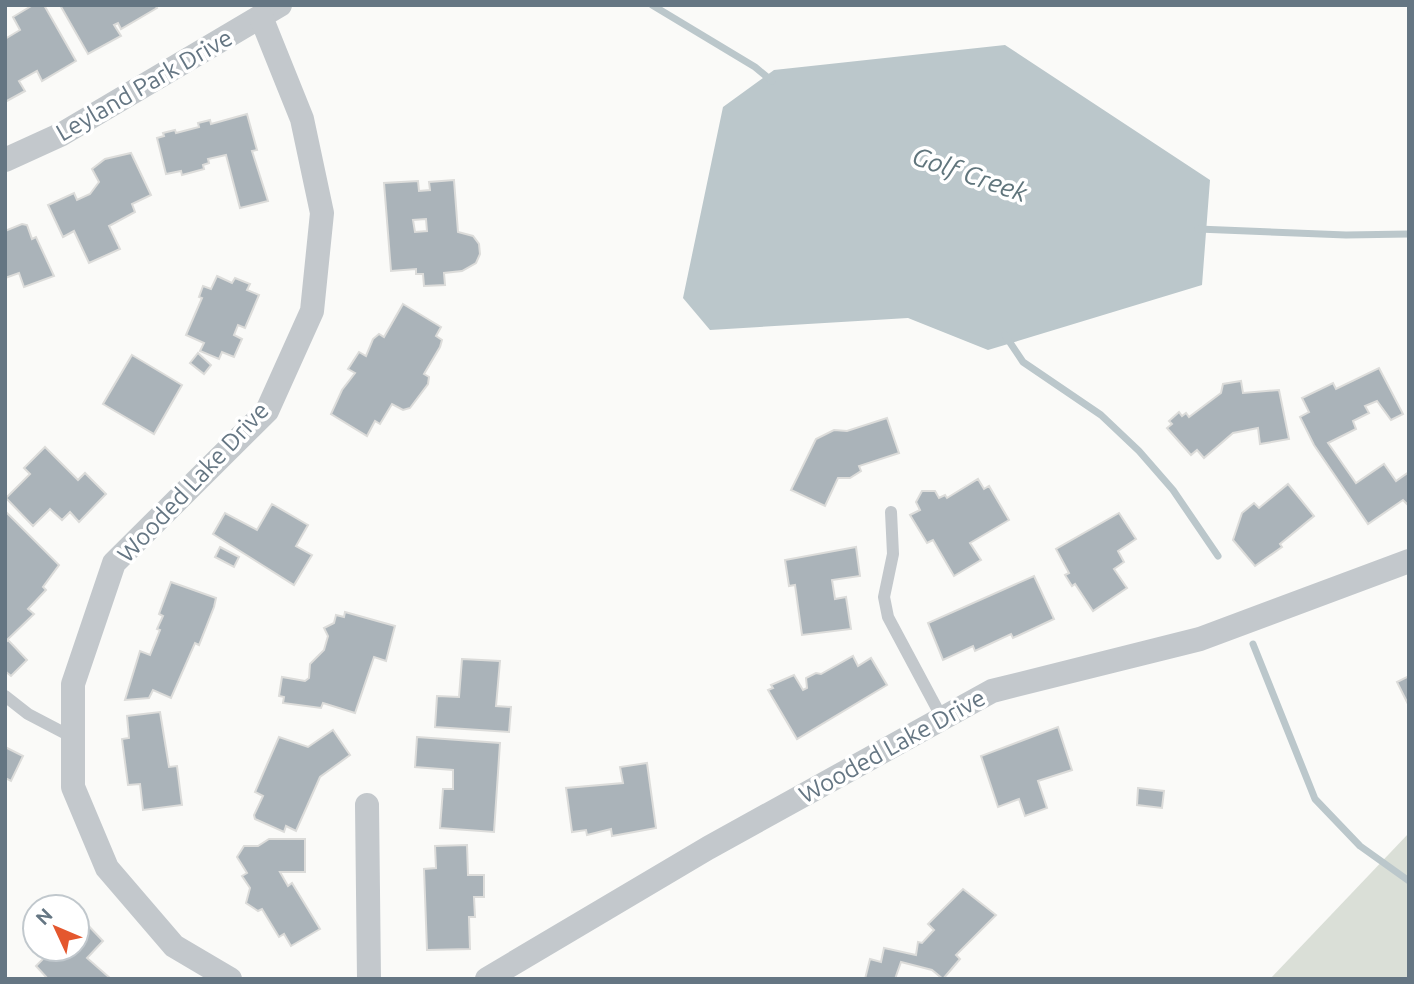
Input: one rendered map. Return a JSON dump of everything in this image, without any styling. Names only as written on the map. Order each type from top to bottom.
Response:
[{"type":"street","name":"Leyland Park Drive","points":[[5,160],[62,134],[270,11]]},
{"type":"street","name":"Wooded Lake Drive","points":[[230,979],[174,946],[107,868],[73,788],[73,684],[114,563],[267,411],[312,311],[322,213],[302,119],[270,11]]},
{"type":"street","name":"Wooded Lake Drive","points":[[487,979],[708,848],[992,691],[1200,639],[1409,561]]},
{"type":"street","points":[[367,805],[369,979]]},
{"type":"lane","points":[[891,512],[893,554],[884,597],[888,617],[942,718]]},
{"type":"lane","points":[[5,696],[29,714],[72,737]]},
{"type":"shaded area","points":[[1409,833],[1409,979],[1270,979]]},
{"type":"water","points":[[1005,45],[1210,180],[1202,285],[988,350],[908,318],[710,330],[683,298],[723,107],[774,70]]},
{"type":"building","points":[[33,5],[44,5],[76,61],[42,81],[37,71],[19,81],[25,91],[5,102],[5,39],[20,30],[13,17]]},
{"type":"building","points":[[60,5],[155,5],[157,8],[121,29],[118,23],[114,25],[121,36],[88,54]]},
{"type":"building","points":[[247,114],[257,150],[252,151],[268,201],[240,208],[226,155],[208,159],[209,163],[203,165],[204,169],[182,175],[181,171],[166,174],[157,138],[164,136],[163,133],[175,130],[176,133],[199,127],[198,123],[210,120],[211,124]]},
{"type":"building","points":[[131,153],[151,195],[132,204],[135,212],[109,226],[120,249],[89,263],[74,231],[63,237],[48,205],[74,193],[77,200],[90,194],[99,182],[92,169],[105,159]]},
{"type":"building","points":[[454,180],[458,232],[473,236],[479,244],[480,254],[476,263],[462,271],[444,273],[445,285],[424,286],[423,274],[416,274],[416,269],[391,271],[384,183],[418,181],[419,191],[430,190],[429,182]],"holes":[[[426,219],[427,231],[415,232],[413,220]]]},
{"type":"building","points":[[22,224],[27,225],[32,239],[36,237],[54,276],[24,287],[19,273],[5,278],[5,231]]},
{"type":"building","points":[[217,276],[232,283],[235,278],[250,284],[247,290],[259,295],[245,328],[238,325],[234,335],[242,339],[234,357],[222,352],[219,359],[200,351],[204,343],[186,335],[202,298],[199,297],[203,286],[211,289]]},
{"type":"building","points":[[403,304],[441,327],[436,336],[442,340],[424,374],[429,377],[428,384],[410,408],[403,410],[392,404],[380,424],[375,421],[367,436],[331,414],[342,390],[355,373],[348,369],[359,352],[366,356],[373,339],[379,334],[384,337]]},
{"type":"building","points":[[198,353],[211,365],[204,374],[190,363]]},
{"type":"building","points":[[132,355],[182,385],[154,434],[103,404]]},
{"type":"building","points":[[1379,368],[1403,414],[1391,420],[1377,401],[1365,406],[1369,413],[1353,421],[1356,429],[1328,443],[1356,483],[1384,464],[1396,481],[1409,472],[1409,506],[1403,500],[1368,524],[1314,445],[1300,417],[1309,412],[1302,398],[1333,383],[1336,389]]},
{"type":"building","points":[[1241,381],[1243,393],[1279,390],[1289,439],[1260,444],[1258,428],[1233,433],[1204,458],[1197,450],[1191,455],[1167,428],[1172,424],[1169,421],[1179,412],[1182,416],[1186,413],[1189,417],[1221,393],[1223,384]]},
{"type":"building","points":[[887,418],[899,453],[859,466],[861,471],[850,478],[838,478],[825,506],[791,490],[816,439],[834,430],[847,431]]},
{"type":"building","points":[[45,447],[78,480],[85,473],[106,494],[79,522],[70,512],[62,520],[50,509],[33,526],[6,498],[30,474],[24,468]]},
{"type":"building","points":[[978,479],[984,489],[989,486],[1009,520],[970,543],[981,560],[954,576],[933,540],[927,543],[910,515],[920,510],[916,502],[922,491],[935,491],[939,498],[945,495],[947,498]]},
{"type":"building","points":[[1288,484],[1314,516],[1280,544],[1282,547],[1255,566],[1233,540],[1242,513],[1254,503],[1259,508]]},
{"type":"building","points":[[272,504],[308,525],[296,546],[312,555],[294,585],[213,534],[225,513],[257,530]]},
{"type":"building","points":[[5,511],[59,565],[43,587],[46,590],[28,609],[34,614],[5,642]]},
{"type":"building","points":[[1119,513],[1136,539],[1118,551],[1124,562],[1114,569],[1127,588],[1093,611],[1075,584],[1072,586],[1065,575],[1069,573],[1056,549]]},
{"type":"building","points":[[220,547],[239,557],[234,567],[215,557]]},
{"type":"building","points":[[856,547],[860,576],[832,580],[835,599],[846,597],[851,629],[802,635],[795,585],[789,586],[785,560]]},
{"type":"building","points":[[1034,576],[1054,619],[1013,638],[1011,634],[975,651],[973,646],[943,660],[928,623]]},
{"type":"building","points":[[171,582],[216,598],[214,607],[199,645],[195,643],[171,698],[153,690],[149,698],[125,700],[140,651],[150,655],[160,630],[157,629],[163,616],[159,614]]},
{"type":"building","points":[[345,612],[395,626],[386,661],[374,657],[355,713],[323,703],[321,708],[283,703],[284,697],[279,696],[282,677],[305,681],[309,678],[310,664],[324,650],[328,636],[324,628],[334,623],[336,615],[344,617]]},
{"type":"building","points":[[8,640],[27,660],[11,676],[5,671],[5,643]]},
{"type":"building","points":[[853,656],[858,666],[871,658],[887,685],[797,739],[768,690],[773,688],[771,685],[794,675],[803,690],[807,688],[806,678],[816,673],[821,674]]},
{"type":"building","points":[[462,659],[500,661],[496,706],[511,707],[509,732],[435,727],[437,696],[459,697]]},
{"type":"building","points":[[1409,676],[1409,706],[1397,682]]},
{"type":"building","points":[[160,712],[169,767],[177,766],[182,805],[143,810],[140,784],[128,785],[122,739],[129,738],[127,716]]},
{"type":"building","points":[[1058,727],[1072,770],[1038,781],[1047,808],[1025,816],[1019,799],[998,807],[981,756]]},
{"type":"building","points":[[333,730],[350,755],[320,777],[296,831],[286,826],[284,832],[255,819],[254,815],[263,796],[255,792],[279,737],[308,747]]},
{"type":"building","points":[[417,737],[500,743],[494,832],[440,828],[443,789],[453,789],[453,770],[415,767]]},
{"type":"building","points":[[5,747],[23,756],[11,781],[5,778]]},
{"type":"building","points":[[647,763],[656,828],[612,836],[611,829],[587,835],[586,830],[572,832],[566,788],[623,783],[620,767]]},
{"type":"building","points":[[1138,788],[1164,791],[1162,808],[1137,805]]},
{"type":"building","points":[[269,839],[305,839],[305,872],[280,872],[288,886],[292,883],[320,929],[291,946],[284,934],[279,937],[262,909],[258,911],[246,903],[250,888],[242,876],[247,873],[237,857],[244,846],[258,846]]},
{"type":"building","points":[[467,845],[468,875],[484,875],[484,897],[474,897],[475,917],[469,917],[470,949],[427,950],[424,869],[436,868],[435,846]]},
{"type":"building","points":[[963,889],[996,915],[956,955],[960,959],[943,979],[932,970],[901,962],[895,979],[865,979],[870,959],[881,962],[884,948],[916,955],[918,942],[922,943],[934,930],[928,924]]},
{"type":"building","points":[[91,928],[103,941],[91,954]]},
{"type":"building","points":[[91,962],[111,979],[48,979],[36,966],[39,963]]},
{"type":"waterway","name":"Golf Creek","points":[[652,5],[755,67],[772,81]]},
{"type":"waterway","name":"Golf Creek","points":[[1198,229],[1346,235],[1409,234]]},
{"type":"waterway","points":[[1005,335],[1023,362],[1101,415],[1139,451],[1173,490],[1218,556]]},
{"type":"waterway","points":[[1253,644],[1315,799],[1360,846],[1409,881]]}]
